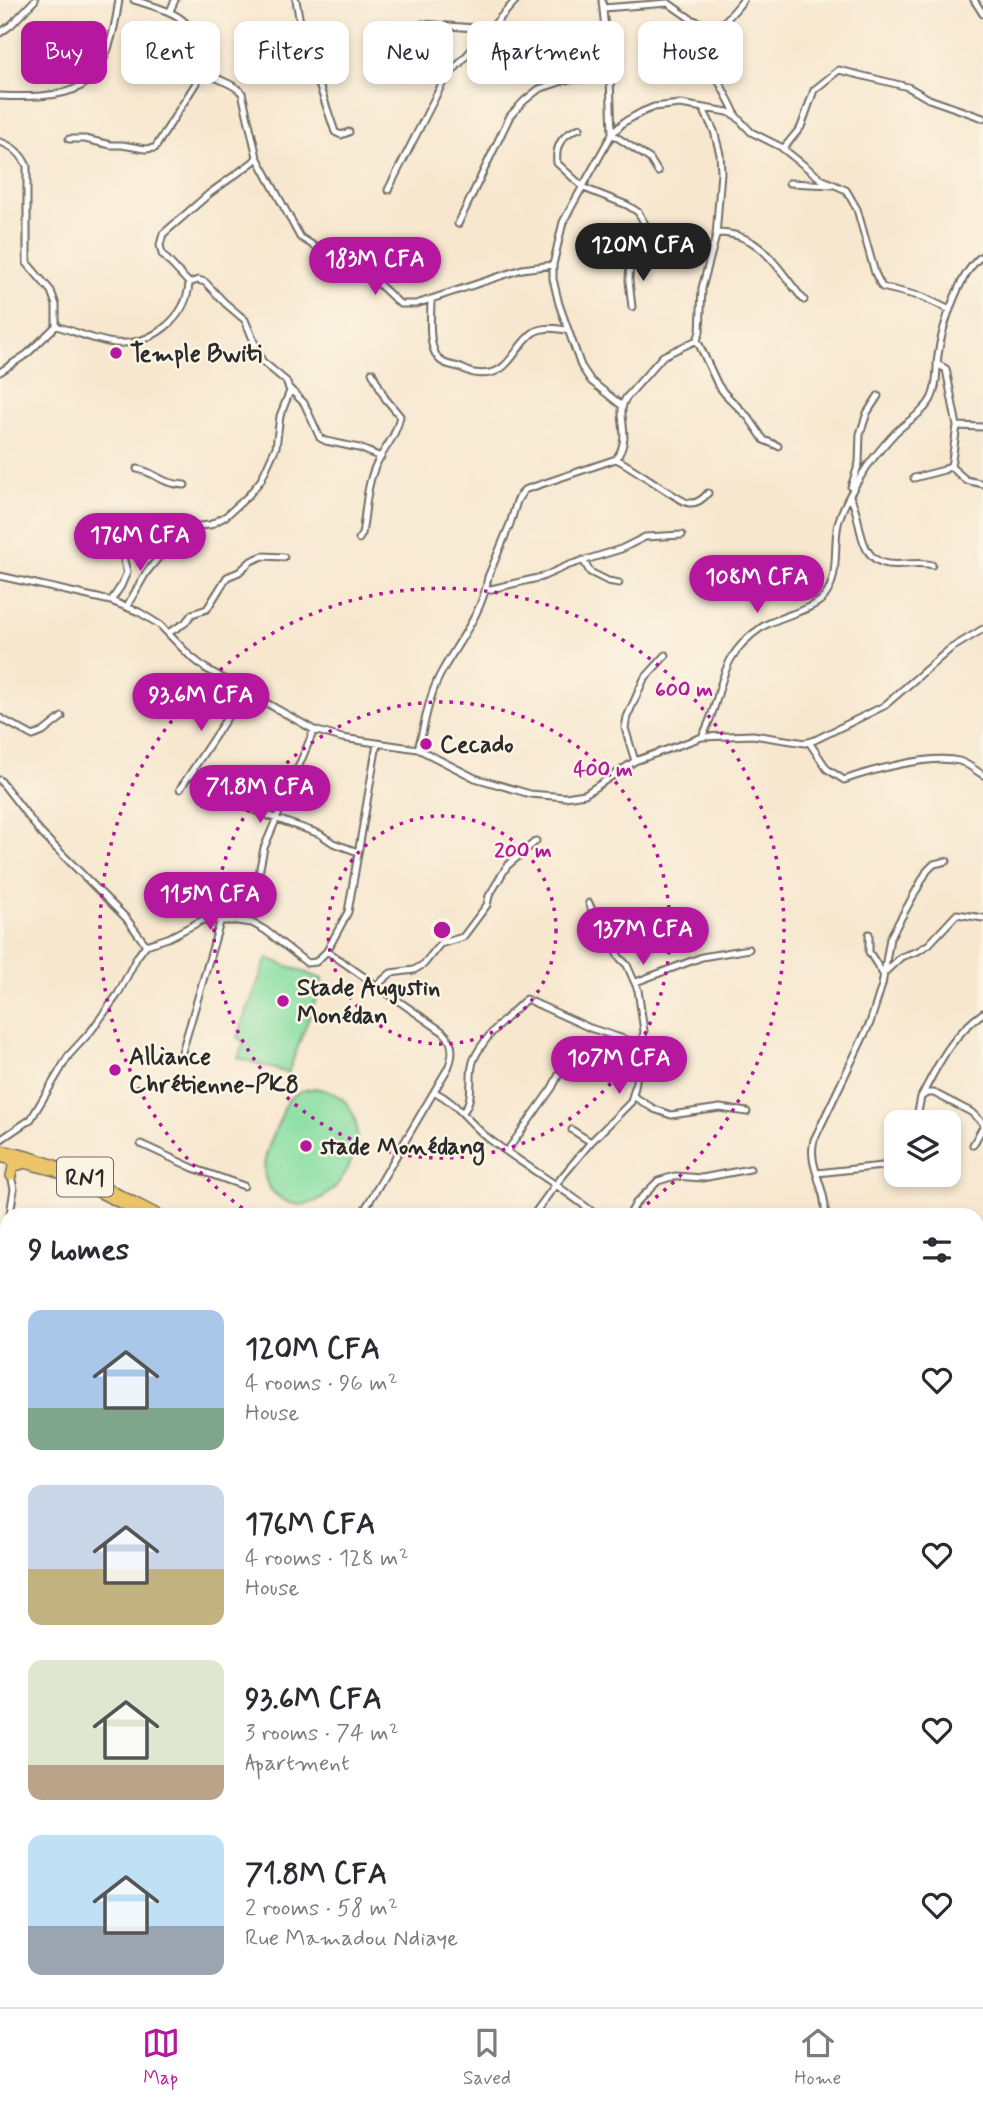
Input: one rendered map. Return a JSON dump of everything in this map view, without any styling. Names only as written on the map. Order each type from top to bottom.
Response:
[{"type":"highway","points":[[0,1141],[2,1155],[11,1176]]},
{"type":"highway","name":"RN1","points":[[2,1155],[69,1177],[131,1208]]},
{"type":"highway","name":"RN1","points":[[2,1155],[64,1167],[145,1208]]},
{"type":"highway","points":[[11,1176],[15,1166],[29,1163]]},
{"type":"street","points":[[0,33],[11,26],[35,0]]},
{"type":"street","points":[[0,96],[45,95],[81,86],[102,64],[111,40],[119,0]]},
{"type":"street","points":[[134,0],[170,11],[184,21]]},
{"type":"street","points":[[170,11],[175,0]]},
{"type":"street","points":[[296,0],[302,34],[335,132],[341,135],[349,132]]},
{"type":"street","points":[[496,21],[516,0]]},
{"type":"street","points":[[602,0],[604,21]]},
{"type":"street","points":[[726,21],[743,0]]},
{"type":"street","points":[[974,0],[983,14]]},
{"type":"street","points":[[603,8],[668,3],[696,21]]},
{"type":"street","points":[[388,190],[443,82],[467,54]]},
{"type":"street","points":[[783,149],[801,127],[814,90],[839,70],[908,87],[946,106],[983,118]]},
{"type":"street","points":[[220,79],[244,95],[257,157],[300,237],[322,251],[365,271],[400,304],[416,304],[522,269],[553,265]]},
{"type":"street","points":[[69,139],[155,148],[195,84]]},
{"type":"street","points":[[458,224],[510,116],[539,89],[553,84]]},
{"type":"street","points":[[610,84],[612,134]]},
{"type":"street","points":[[721,84],[736,116],[751,132],[783,149],[813,174],[846,190],[852,197],[882,288],[923,297],[950,310]]},
{"type":"street","points":[[621,405],[586,374],[567,330],[555,290],[553,265],[563,222],[612,134],[632,117],[654,107],[680,104],[728,112],[736,116]]},
{"type":"street","points":[[703,109],[714,131],[721,172],[716,233],[703,280],[703,319],[697,340],[725,394],[749,418],[764,440],[778,446]]},
{"type":"street","points":[[580,128],[568,133],[561,141],[556,152],[559,166],[584,188],[627,205],[642,218],[651,239],[649,244],[629,261],[632,307]]},
{"type":"street","points":[[612,134],[650,159],[658,172]]},
{"type":"street","points":[[0,142],[15,149],[27,166],[27,263],[51,291],[56,305],[56,326],[27,354],[0,372]]},
{"type":"street","points":[[189,283],[162,254],[160,248],[163,234],[257,157]]},
{"type":"street","points":[[789,183],[838,186]]},
{"type":"street","points":[[716,233],[738,234],[758,245],[772,258],[804,300]]},
{"type":"street","points":[[702,737],[721,681],[740,646],[764,626],[817,603],[824,597],[830,583],[838,527],[849,499],[869,464],[894,433],[930,401],[936,381],[942,333],[950,310],[969,268],[983,255]]},
{"type":"street","points":[[189,283],[198,280],[205,282],[246,320],[262,361],[286,381],[304,403],[320,438],[382,457]]},
{"type":"street","points":[[56,326],[111,342],[142,339],[171,323],[185,299],[189,283]]},
{"type":"street","points":[[430,300],[434,351],[439,359],[447,364],[474,373],[501,369],[535,332],[548,328],[567,330]]},
{"type":"street","points":[[418,749],[427,710],[438,680],[487,590],[488,577],[522,492],[616,459],[625,442],[621,405],[632,388],[663,356],[697,340]]},
{"type":"street","points":[[914,478],[944,470],[951,465],[957,426],[948,375],[943,367],[937,364]]},
{"type":"street","points":[[359,539],[371,477],[389,447],[400,416],[385,398],[372,372]]},
{"type":"street","points":[[127,606],[146,573],[159,557],[166,537],[173,528],[203,527],[220,520],[248,496],[261,480],[278,443],[280,416],[290,389]]},
{"type":"street","points":[[878,396],[867,412],[860,434],[859,463],[849,499],[856,509],[862,539],[877,558],[888,564],[921,562],[932,565]]},
{"type":"street","points":[[957,426],[983,426]]},
{"type":"street","points":[[616,459],[636,469],[684,502],[698,502],[708,493]]},
{"type":"street","points":[[951,465],[966,480],[983,484]]},
{"type":"street","points":[[137,469],[148,471],[165,482],[185,485]]},
{"type":"street","points":[[111,601],[127,572],[122,553],[124,533]]},
{"type":"street","points":[[487,590],[542,577],[583,560],[621,549],[645,537],[682,535]]},
{"type":"street","points":[[168,633],[185,623],[192,614],[207,609],[227,578],[251,561],[263,556],[284,557]]},
{"type":"street","points":[[583,560],[590,572],[619,583]]},
{"type":"street","points":[[0,576],[127,606],[152,619],[199,664],[314,730],[342,738],[418,749],[475,778],[551,797],[576,797],[585,794],[635,761],[702,737],[753,735],[809,742],[884,706],[950,649],[983,629]]},
{"type":"street","points":[[635,761],[625,728],[627,717],[644,679],[666,655]]},
{"type":"street","points":[[180,789],[244,692]]},
{"type":"street","points":[[0,718],[33,736],[43,732],[62,717]]},
{"type":"street","points":[[243,922],[250,893],[260,873],[264,848],[314,730]]},
{"type":"street","points":[[809,742],[827,769],[844,780],[875,770],[939,760],[962,762],[983,775]]},
{"type":"street","points":[[0,1141],[31,1119],[46,1098],[69,1055],[91,1031],[118,994],[136,957],[146,945],[168,938],[203,920],[221,919],[243,922],[265,930],[307,964],[316,962],[327,951],[348,911],[377,744]]},
{"type":"street","points":[[194,770],[198,782],[226,797],[358,852]]},
{"type":"street","points":[[0,781],[41,833],[126,918],[146,945]]},
{"type":"street","points":[[377,985],[391,973],[414,970],[424,964],[440,944],[463,937],[486,905],[507,866],[536,841]]},
{"type":"street","points":[[824,1208],[812,1155],[814,1140],[870,1023],[890,938],[927,871],[934,864],[947,862]]},
{"type":"street","points":[[538,1208],[591,1142],[631,1102],[642,1045],[643,1019],[636,982],[600,927],[589,903]]},
{"type":"street","points":[[883,974],[901,957],[929,944],[957,914],[983,918]]},
{"type":"street","points":[[183,1052],[221,919]]},
{"type":"street","points":[[869,934],[869,952],[883,974]]},
{"type":"street","points":[[636,982],[702,957],[749,949]]},
{"type":"street","points":[[327,951],[443,1032],[450,1040],[451,1060],[435,1092],[366,1208]]},
{"type":"street","points":[[463,1112],[470,1098],[473,1060],[490,1035],[526,999],[590,1028],[642,1045]]},
{"type":"street","points":[[918,1110],[921,1097],[950,1044],[966,1026],[983,1013]]},
{"type":"street","points":[[508,1151],[552,1088],[573,1047]]},
{"type":"street","points":[[435,1092],[452,1102],[484,1135],[587,1208]]},
{"type":"street","points":[[921,1097],[934,1093],[971,1112],[983,1125],[973,1145]]},
{"type":"street","points":[[633,1096],[654,1109],[671,1115],[720,1108],[747,1112]]},
{"type":"street","points":[[572,1130],[591,1142]]},
{"type":"street","points":[[141,1144],[193,1168],[244,1186]]},
{"type":"street","points":[[817,1173],[884,1165]]},
{"type":"street","points":[[633,1208],[658,1181],[675,1176],[702,1178],[750,1169]]},
{"type":"street","points":[[11,1176],[14,1189],[11,1208]]},
{"type":"green space","name":"Stade Augustin Monédan","points":[[267,958],[322,979],[288,1073],[238,1058],[244,1041],[237,1038]]},
{"type":"green space","points":[[314,1088],[341,1098],[354,1117],[356,1141],[349,1166],[335,1187],[316,1201],[295,1204],[273,1192],[267,1184],[264,1165],[269,1145],[287,1102],[296,1094]]},
{"type":"place","name":"Temple Bwiti","points":[[116,353]]},
{"type":"place","name":"Cecado","points":[[426,744]]},
{"type":"place","name":"Stade Augustin Monédan","points":[[283,1001]]},
{"type":"place","name":"Alliance Chrétienne-PK8","points":[[115,1070]]},
{"type":"place","name":"stade Monédang","points":[[306,1146]]}]
